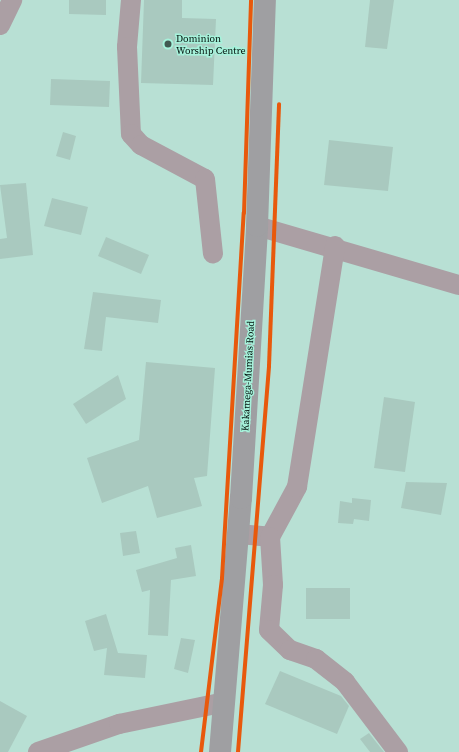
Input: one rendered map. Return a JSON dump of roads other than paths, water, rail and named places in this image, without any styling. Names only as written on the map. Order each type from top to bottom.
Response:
[{"type":"highway","name":"Kakamega-Mumias Road","points":[[220,752],[238,534],[257,226],[265,0]]},
{"type":"street","points":[[0,25],[12,0]]},
{"type":"street","points":[[131,0],[127,47],[131,134],[141,145],[205,179],[213,254]]},
{"type":"street","points":[[257,226],[335,246],[459,285]]},
{"type":"street","points":[[335,246],[297,487],[270,537],[273,585],[269,630],[290,650],[316,660],[345,682],[398,752]]},
{"type":"street","points":[[238,534],[270,537]]},
{"type":"street","points":[[38,752],[119,724],[225,702]]},
{"type":"place","name":"Dominion Worship Centre","points":[[168,44]]}]
